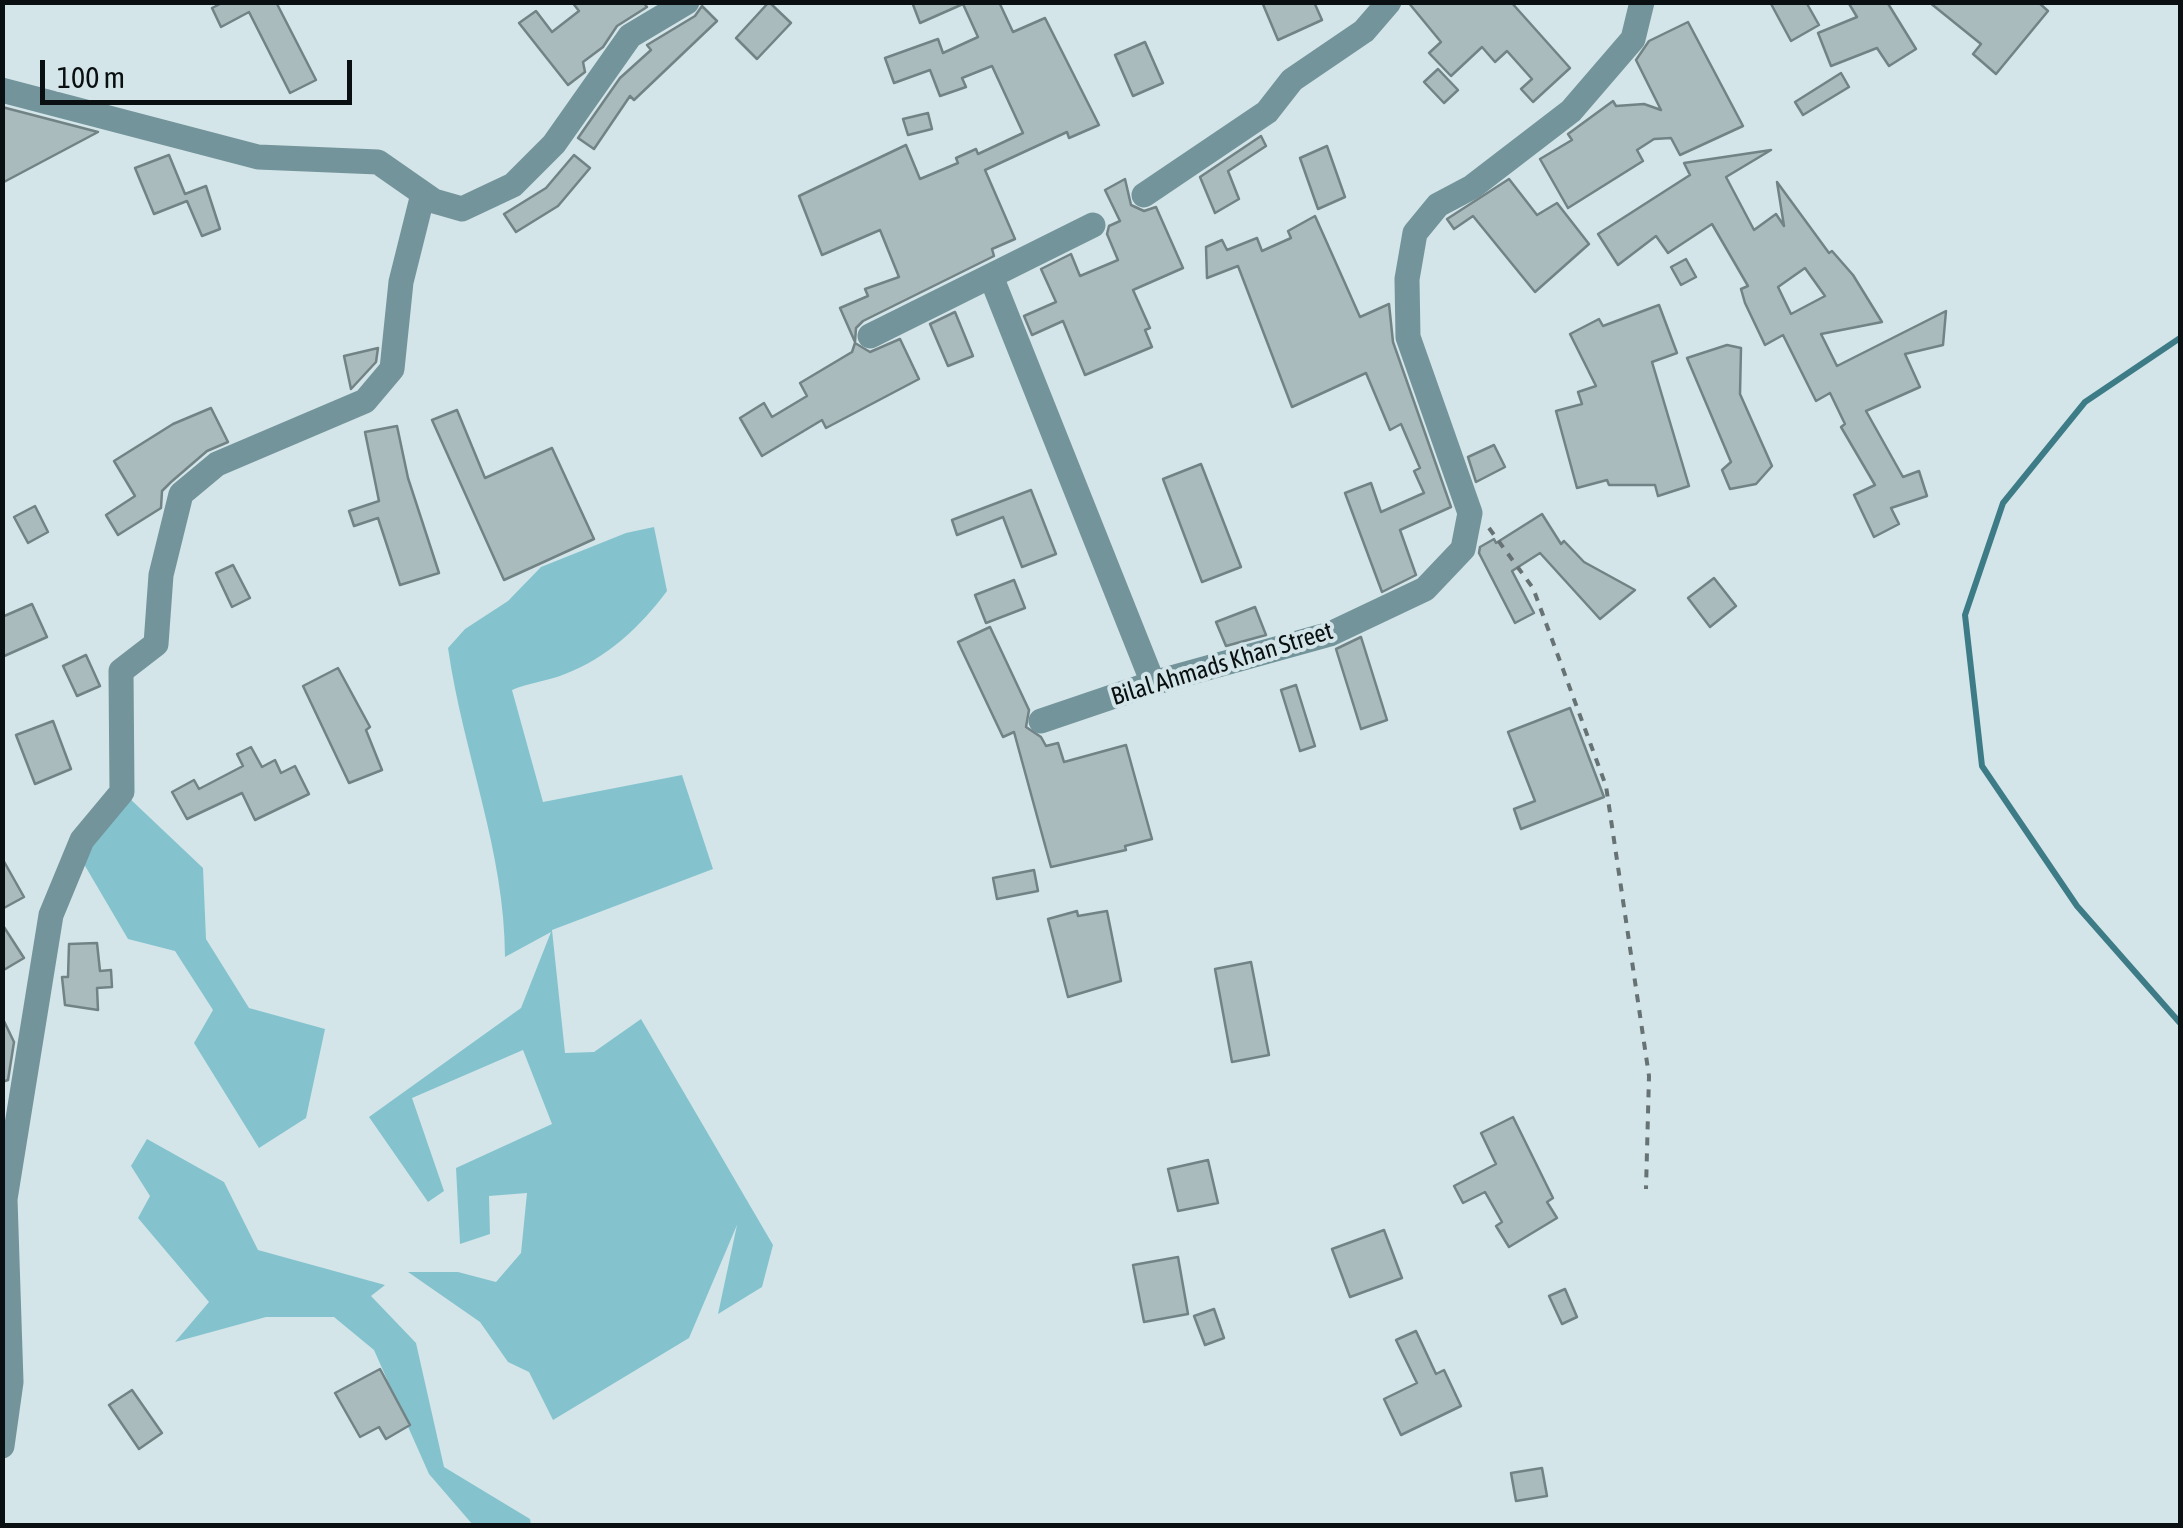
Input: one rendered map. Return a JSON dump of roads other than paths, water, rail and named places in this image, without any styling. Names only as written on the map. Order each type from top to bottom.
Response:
[{"type":"street","points":[[2,90],[258,157],[378,162],[423,194],[462,208],[514,185],[554,144],[630,36],[687,2]]},
{"type":"street","points":[[1144,195],[1268,112],[1292,80],[1364,32],[1389,2]]},
{"type":"street","name":"Bilal Ahmads Khan Street","points":[[1041,721],[1153,683],[1330,634],[1426,590],[1463,549],[1470,513],[1408,337],[1406,279],[1415,233],[1438,205],[1472,188],[1571,111],[1633,38],[1642,2]]},
{"type":"street","points":[[2,1446],[12,1382],[4,1199],[51,915],[82,840],[122,792],[120,671],[156,644],[161,575],[181,494],[217,464],[365,401],[392,370],[401,282],[423,194]]},
{"type":"street","points":[[870,336],[992,279],[1093,225]]},
{"type":"street","points":[[992,279],[1153,683]]},
{"type":"waterway","points":[[2180,338],[2085,402],[2003,503],[1965,615],[1982,766],[2077,906],[2180,1023]]}]
